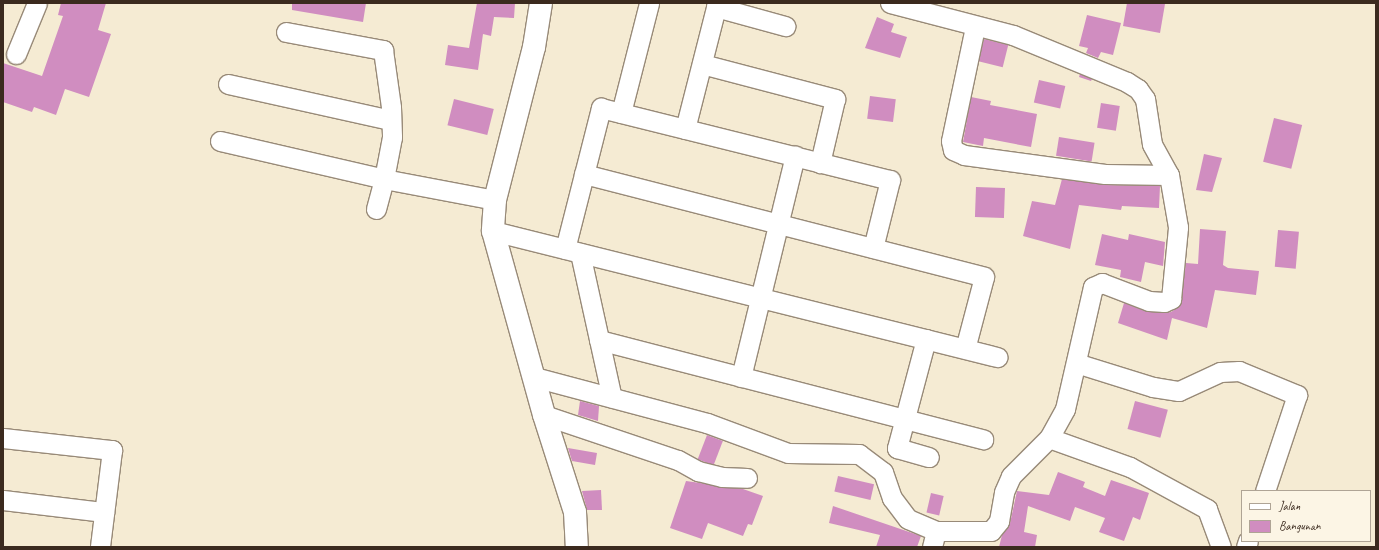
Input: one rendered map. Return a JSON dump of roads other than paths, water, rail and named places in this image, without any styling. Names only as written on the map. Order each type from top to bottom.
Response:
[{"type":"street","points":[[16,54],[37,3]]},
{"type":"street","points":[[541,3],[534,47],[495,200],[493,232],[544,415],[574,512],[577,547]]},
{"type":"street","points":[[621,113],[649,3]]},
{"type":"street","points":[[534,376],[707,423],[788,453],[859,454],[883,472],[892,498],[908,519],[934,539],[991,531],[999,521],[1004,492],[1011,476],[1049,438],[1065,409],[1090,292],[1096,284],[1102,283],[1149,301],[1164,302],[1171,300],[1178,227],[1169,175],[1152,144],[1145,99],[1138,89],[1127,82],[1014,35],[975,27],[890,3]]},
{"type":"street","points":[[686,129],[716,5],[785,26]]},
{"type":"street","points":[[975,27],[951,140],[953,150],[964,155],[1105,174],[1169,175]]},
{"type":"street","points":[[286,32],[383,50],[392,137],[384,179],[376,209]]},
{"type":"street","points":[[702,64],[834,98],[820,163]]},
{"type":"street","points":[[228,84],[391,120]]},
{"type":"street","points":[[612,398],[600,340],[573,251],[584,174],[601,108],[890,180],[873,248]]},
{"type":"street","points":[[220,141],[384,179],[495,200]]},
{"type":"street","points":[[741,377],[795,156]]},
{"type":"street","points":[[584,174],[984,277],[965,349]]},
{"type":"street","points":[[493,232],[997,357]]},
{"type":"street","points":[[926,339],[896,448],[929,457]]},
{"type":"street","points":[[600,340],[983,439]]},
{"type":"street","points":[[1076,363],[1153,387],[1179,391],[1220,372],[1239,371],[1297,395],[1264,490]]},
{"type":"street","points":[[544,415],[678,460],[698,471],[722,477],[747,478]]},
{"type":"street","points":[[3,438],[112,450],[100,547]]},
{"type":"street","points":[[1049,438],[1130,467],[1207,509],[1221,547]]},
{"type":"street","points":[[3,500],[104,512]]}]
